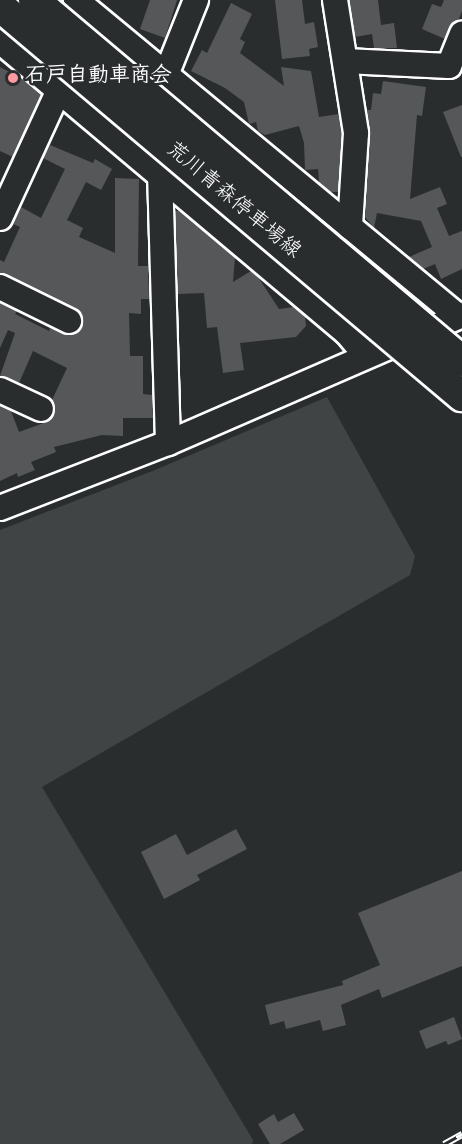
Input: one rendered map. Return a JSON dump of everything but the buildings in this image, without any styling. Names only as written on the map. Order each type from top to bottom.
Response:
[{"type":"main road","name":"荒川青森停車場線","points":[[34,0],[462,362]]},
{"type":"main road","name":"荒川青森停車場線","points":[[2,8],[462,396]]},
{"type":"street","points":[[0,508],[168,442],[460,315],[166,75],[98,8],[76,0]]},
{"type":"street","points":[[166,75],[196,0]]},
{"type":"street","points":[[335,0],[356,133],[350,227]]},
{"type":"street","points":[[345,61],[449,66],[462,34]]},
{"type":"street","points":[[0,41],[348,333],[366,356]]},
{"type":"street","points":[[0,218],[59,90]]},
{"type":"street","points":[[160,174],[168,442]]},
{"type":"street","points":[[0,287],[69,321]]},
{"type":"street","points":[[0,390],[41,409]]},
{"type":"shaded area","points":[[327,397],[415,556],[410,575],[42,787],[253,1140],[252,1144],[0,1144],[0,530],[155,470]]},
{"type":"railway","points":[[444,1144],[462,1134]]},
{"type":"place","name":"石戸自動車商会","points":[[13,78]]}]
